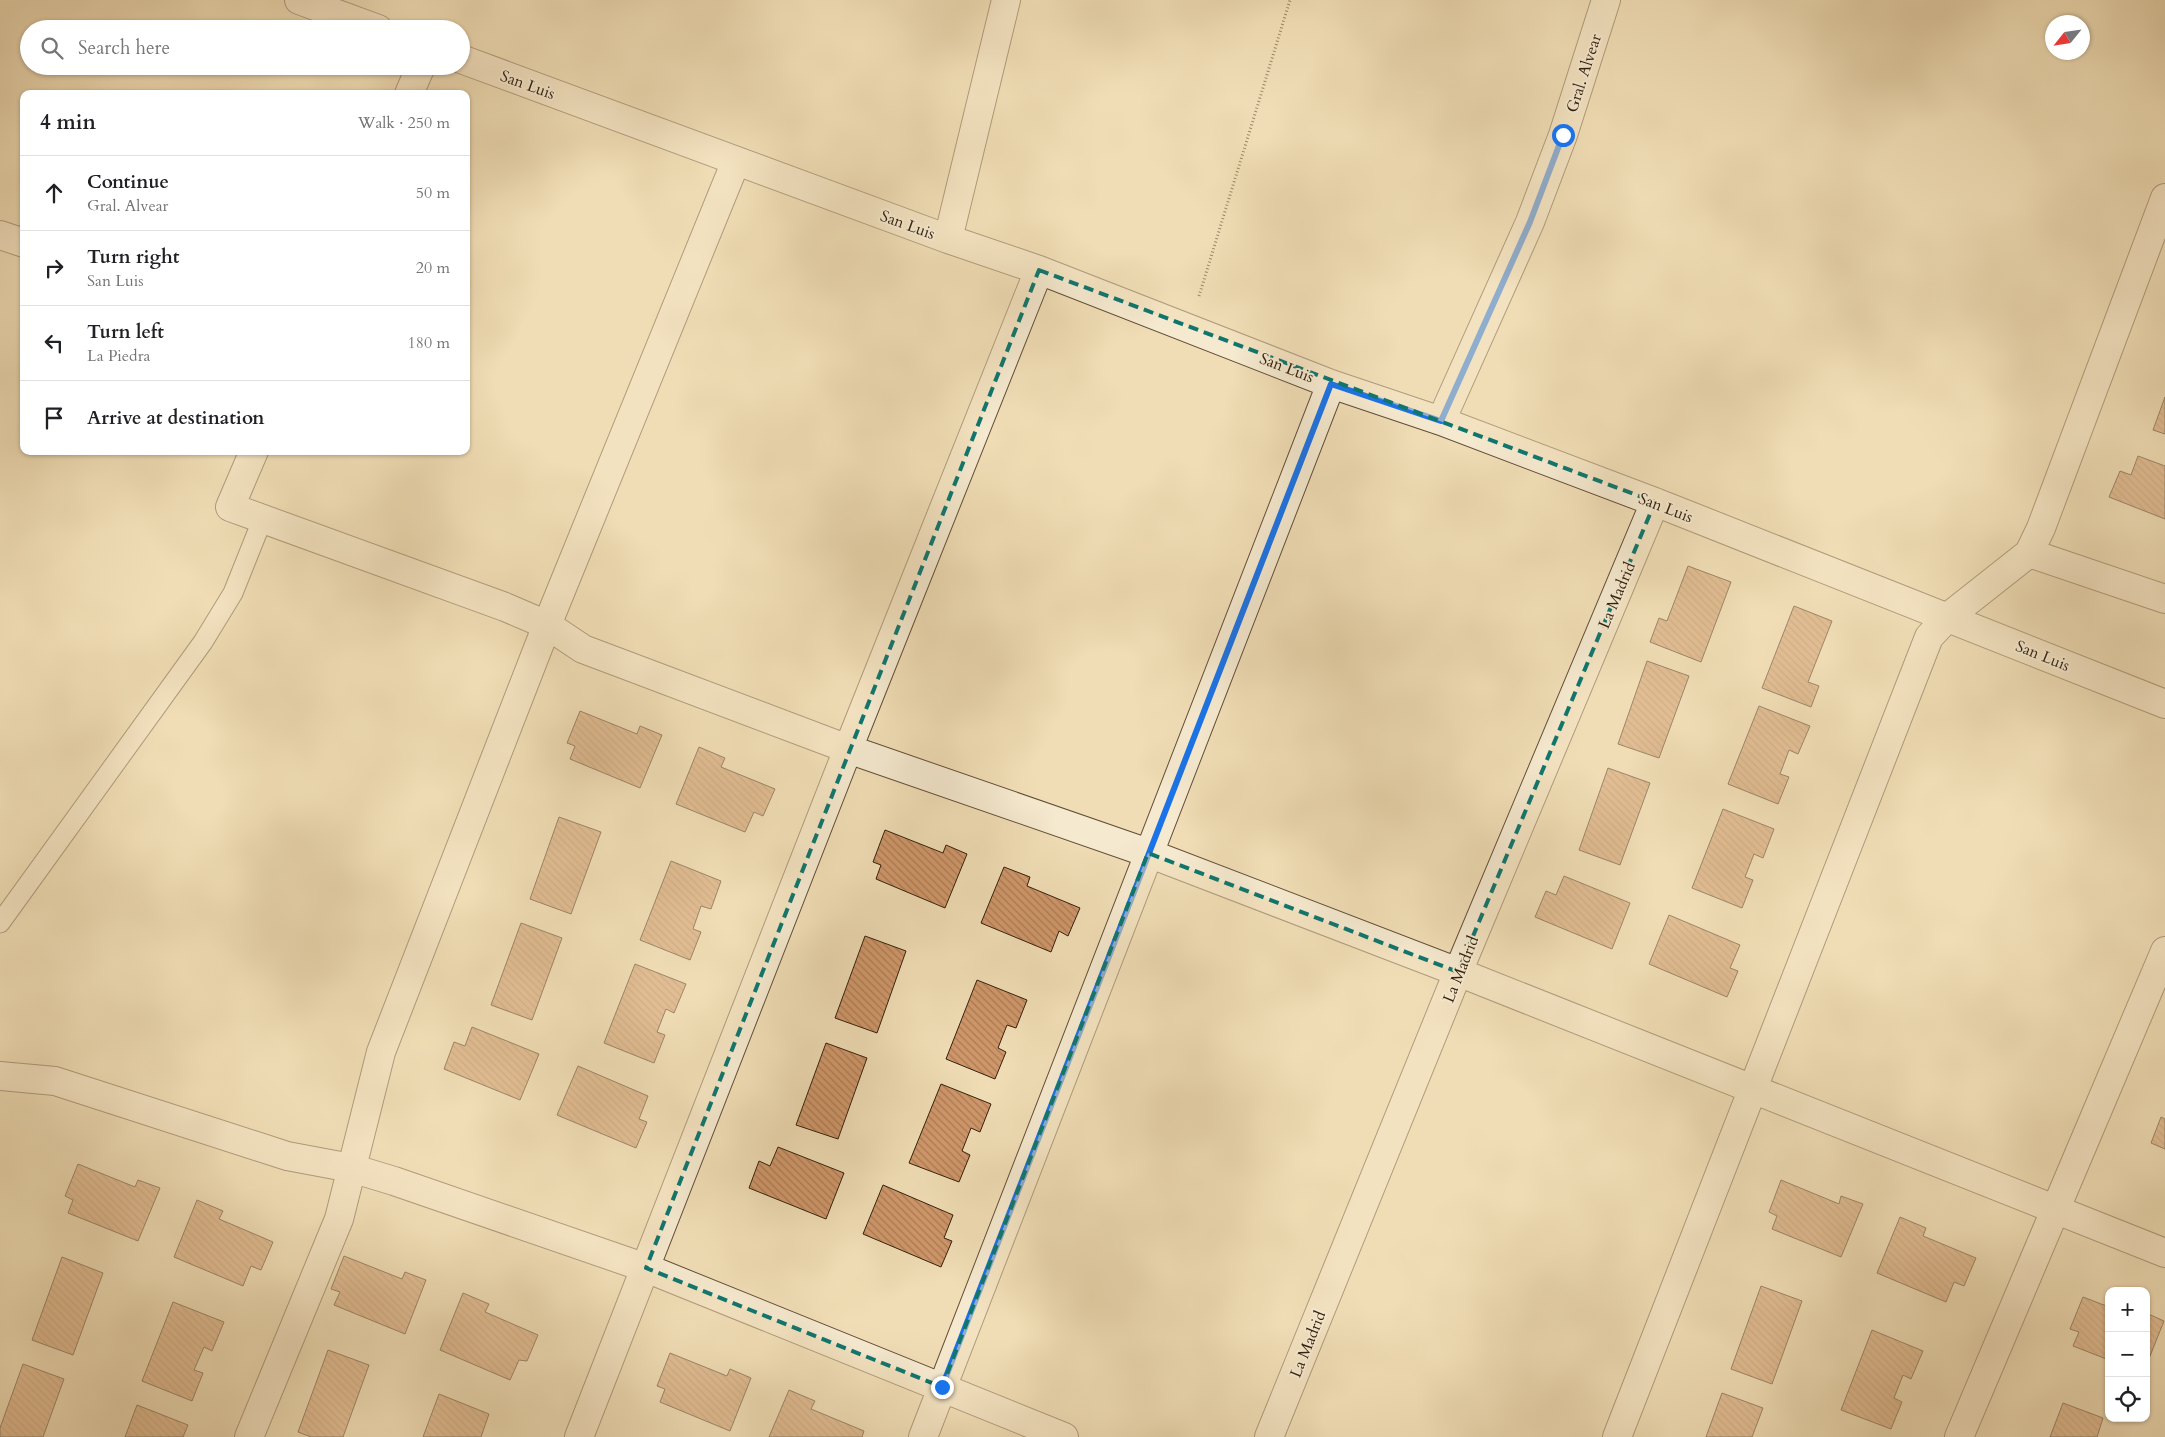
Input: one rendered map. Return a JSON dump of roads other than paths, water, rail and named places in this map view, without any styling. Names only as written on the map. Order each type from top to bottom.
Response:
[{"type":"street","points":[[299,0],[353,20]]},
{"type":"street","points":[[948,239],[1006,0]]},
{"type":"street","name":"Gral. Alvear","points":[[1441,421],[1530,222],[1563,135],[1606,0]]},
{"type":"street","name":"San Luis","points":[[470,62],[948,239],[1039,270],[1331,384],[1441,421],[1654,502],[2165,704]]},
{"type":"street","points":[[411,90],[417,75]]},
{"type":"street","points":[[249,1437],[339,1218],[381,1052],[547,625],[736,161]]},
{"type":"street","points":[[1617,1437],[1929,637],[1948,617],[2029,553],[2041,528],[2165,198]]},
{"type":"street","points":[[0,235],[20,242]]},
{"type":"street","points":[[580,1437],[848,748],[1039,270]]},
{"type":"street","points":[[923,1437],[1331,384]]},
{"type":"street","points":[[252,455],[230,507],[496,603],[547,625],[583,649],[848,748],[1148,853],[1458,972],[2165,1253]]},
{"type":"street","name":"La Madrid","points":[[1269,1437],[1458,972],[1654,502]]},
{"type":"street","points":[[2029,553],[2165,599]]},
{"type":"street","points":[[1960,1437],[2165,951]]},
{"type":"street","points":[[0,1076],[55,1081],[287,1156],[351,1168],[394,1181],[646,1268],[1064,1437]]},
{"type":"lane","points":[[0,923],[203,642],[233,592],[263,518]]}]
